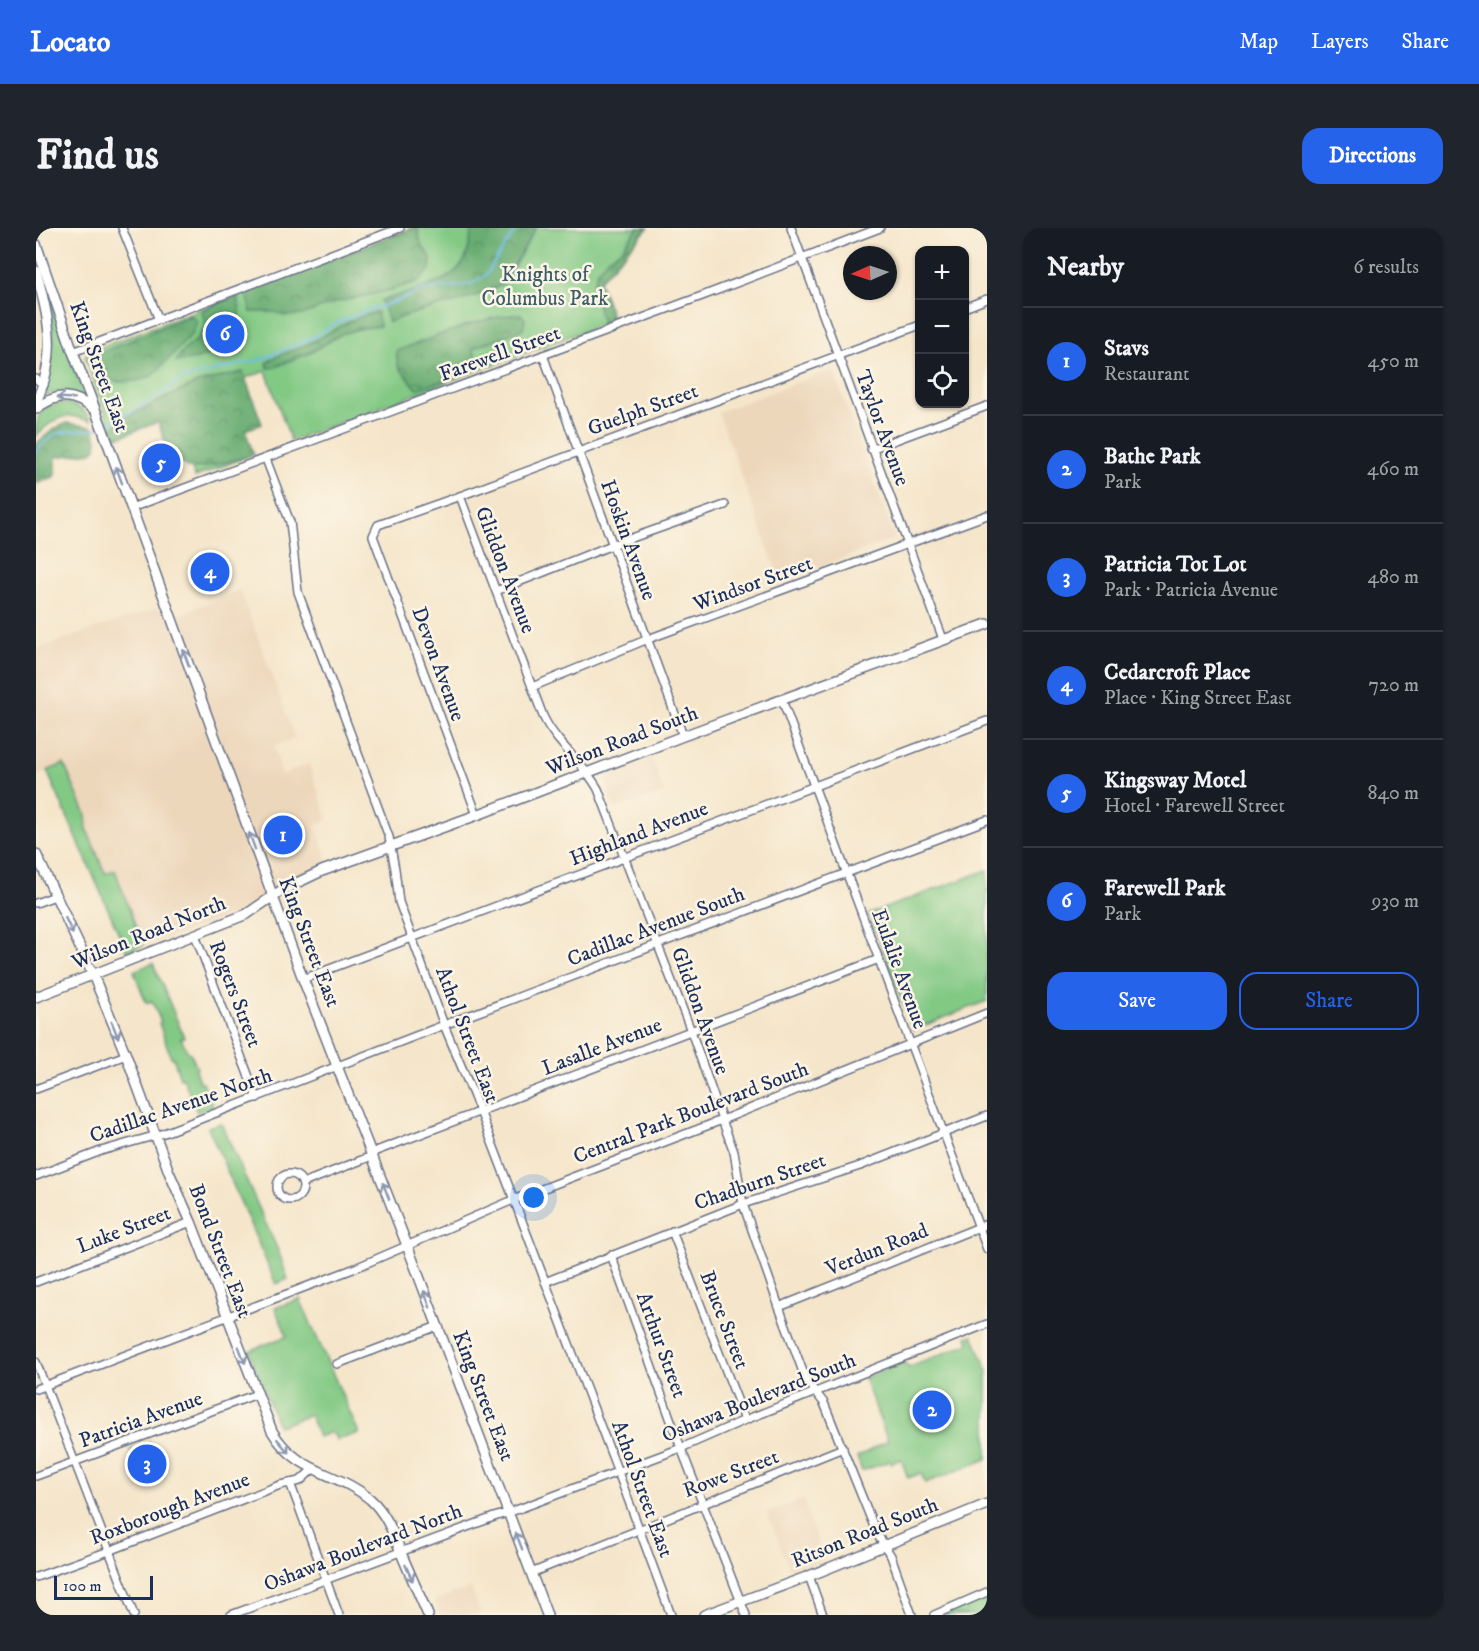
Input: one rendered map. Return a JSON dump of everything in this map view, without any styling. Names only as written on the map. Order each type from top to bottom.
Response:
[{"type":"main road","name":"King Street East","points":[[36,244],[73,352],[272,896],[547,1615]]},
{"type":"main road","points":[[36,271],[49,328],[48,366],[40,382],[36,402]]},
{"type":"main road","points":[[36,409],[53,398],[67,397],[81,400],[97,414]]},
{"type":"main road","name":"Wilson Road South","points":[[272,896],[313,875],[987,624]]},
{"type":"main road","name":"Bond Street East","points":[[36,854],[93,975],[126,1055],[226,1316],[278,1441],[291,1455],[313,1469],[360,1492],[376,1505],[387,1522],[428,1615]]},
{"type":"main road","name":"Wilson Road North","points":[[36,997],[247,914],[272,896]]},
{"type":"main road","name":"Ritson Road South","points":[[704,1615],[809,1576],[987,1504]]},
{"type":"street","points":[[123,228],[159,320]]},
{"type":"street","points":[[73,352],[400,228]]},
{"type":"street","name":"Taylor Avenue","points":[[790,228],[942,639]]},
{"type":"street","name":"Farewell Street","points":[[131,508],[880,228]]},
{"type":"street","points":[[969,306],[987,299]]},
{"type":"street","name":"Guelph Street","points":[[378,525],[915,327]]},
{"type":"street","name":"Hoskin Avenue","points":[[543,355],[683,736]]},
{"type":"street","points":[[871,449],[987,406]]},
{"type":"street","name":"Athol Street East","points":[[267,459],[290,522],[298,592],[391,846],[397,894],[412,937],[671,1615]]},
{"type":"street","name":"Gliddon Avenue","points":[[460,496],[548,727],[598,789],[723,1120],[734,1152],[743,1204],[806,1380],[824,1403],[877,1534],[891,1556],[912,1615]]},
{"type":"street","points":[[496,591],[612,545],[725,505]]},
{"type":"street","name":"Windsor Street","points":[[532,687],[648,639],[987,515]]},
{"type":"street","name":"Devon Avenue","points":[[378,525],[373,537],[477,815]]},
{"type":"street","name":"Eulalie Avenue","points":[[782,700],[987,1249]]},
{"type":"street","name":"Highland Avenue","points":[[303,979],[987,721]]},
{"type":"street","name":"Cadillac Avenue South","points":[[338,1067],[987,820]]},
{"type":"street","points":[[36,903],[55,896]]},
{"type":"street","name":"Rogers Street","points":[[195,935],[257,1098]]},
{"type":"street","name":"Lasalle Avenue","points":[[303,1183],[480,1111],[879,959]]},
{"type":"street","name":"Central Park Boulevard South","points":[[36,1389],[353,1269],[513,1200],[723,1120],[987,1013]]},
{"type":"street","points":[[36,1089],[126,1055]]},
{"type":"street","name":"Cadillac Avenue North","points":[[36,1176],[101,1151],[164,1133],[338,1067]]},
{"type":"street","name":"Chadburn Street","points":[[545,1282],[743,1204],[860,1166],[987,1116]]},
{"type":"street","name":"Luke Street","points":[[36,1282],[191,1222]]},
{"type":"street","name":"Verdun Road","points":[[779,1307],[987,1224]]},
{"type":"street","name":"Bruce Street","points":[[672,1231],[745,1420]]},
{"type":"street","name":"Arthur Street","points":[[611,1255],[681,1448],[746,1615]]},
{"type":"street","name":"Oshawa Boulevard South","points":[[508,1513],[681,1448],[745,1420],[987,1324]]},
{"type":"street","points":[[337,1364],[438,1326]]},
{"type":"street","points":[[36,1362],[134,1615]]},
{"type":"street","name":"Patricia Avenue","points":[[36,1476],[257,1394]]},
{"type":"street","name":"Rowe Street","points":[[531,1573],[843,1448]]},
{"type":"street","name":"Roxborough Avenue","points":[[36,1577],[280,1485],[300,1480],[313,1469]]},
{"type":"street","points":[[290,1483],[339,1615]]},
{"type":"street","name":"Oshawa Boulevard North","points":[[231,1615],[494,1516],[508,1513]]},
{"type":"street","points":[[809,1576],[823,1615]]},
{"type":"street","points":[[934,1615],[987,1592]]},
{"type":"shaded area","points":[[833,369],[895,539],[780,581],[718,412]]},
{"type":"shaded area","points":[[240,589],[295,738],[274,746],[282,774],[309,764],[328,820],[315,825],[329,863],[249,909],[127,952],[50,771],[36,777],[36,649],[157,608],[174,617]]},
{"type":"shaded area","points":[[652,757],[664,793],[615,809],[603,774]]},
{"type":"shaded area","points":[[803,1499],[824,1561],[791,1574],[767,1513]]},
{"type":"shaded area","points":[[471,1588],[481,1615],[440,1615],[434,1600]]},
{"type":"green space","name":"Knights of Columbus Park","points":[[411,228],[648,228],[599,281],[613,320],[291,441],[266,371],[228,384],[252,455],[195,477],[170,415],[113,435],[85,356],[88,352]]},
{"type":"green space","points":[[417,228],[421,244],[431,258],[430,269],[419,281],[337,302],[301,315],[285,316],[275,312],[251,312],[248,296],[251,291]]},
{"type":"green space","points":[[472,228],[536,228],[504,283],[494,289],[457,302],[388,322],[381,300],[425,287],[456,271],[466,256]]},
{"type":"green space","points":[[638,228],[648,228],[599,281],[613,320],[602,324],[593,284],[598,270],[607,259],[621,250]]},
{"type":"green space","points":[[238,296],[239,322],[243,341],[197,359],[176,362],[181,353],[198,338],[205,327],[202,310]]},
{"type":"green space","points":[[48,301],[50,301],[83,392],[81,397],[56,392],[43,399],[50,375],[53,350]]},
{"type":"green space","points":[[377,312],[380,326],[341,334],[310,353],[268,368],[267,363],[273,358],[310,343],[355,319]]},
{"type":"green space","points":[[521,314],[525,319],[523,329],[473,348],[477,360],[448,371],[446,380],[417,389],[398,366],[396,351],[473,323]]},
{"type":"green space","points":[[191,315],[197,321],[192,334],[152,376],[136,381],[117,382],[103,377],[94,369],[91,357]]},
{"type":"green space","points":[[243,372],[262,424],[245,430],[254,455],[206,467],[188,468],[168,448],[158,422],[114,439],[110,430],[126,417],[197,383]]},
{"type":"green space","points":[[62,403],[79,408],[91,421],[66,416],[47,426],[36,436],[40,413],[48,406]]},
{"type":"green space","points":[[67,423],[92,427],[97,439],[96,448],[92,452],[56,457],[54,477],[36,484],[36,444],[54,429]]},
{"type":"green space","points":[[64,764],[86,815],[87,830],[105,873],[115,870],[143,946],[127,952],[47,771]]},
{"type":"green space","points":[[987,870],[987,1001],[913,1030],[869,914]]},
{"type":"green space","points":[[153,963],[184,1037],[181,1038],[187,1051],[191,1054],[200,1083],[203,1082],[213,1106],[197,1112],[183,1078],[180,1078],[173,1057],[171,1057],[152,1001],[146,1003],[134,971]]},
{"type":"green space","points":[[221,1123],[279,1253],[288,1279],[276,1284],[208,1127]]},
{"type":"green space","points":[[300,1299],[359,1433],[337,1440],[332,1432],[318,1437],[310,1415],[278,1426],[249,1351],[287,1336],[275,1308]]},
{"type":"green space","points":[[973,1335],[987,1370],[987,1459],[925,1483],[921,1473],[908,1478],[901,1459],[862,1471],[857,1457],[888,1441],[864,1378],[905,1362],[908,1368],[969,1343],[967,1337]]},
{"type":"green space","points":[[150,1442],[163,1478],[143,1485],[130,1450]]},
{"type":"green space","points":[[987,1595],[987,1612],[984,1615],[943,1615]]},
{"type":"waterway","points":[[105,425],[141,407],[182,379],[262,359],[316,336],[332,325],[423,289],[469,285],[486,275],[517,228]]},
{"type":"waterway","points":[[36,452],[43,443],[58,434],[100,428]]},
{"type":"place","name":"Farewell Park","points":[[225,334]]},
{"type":"place","name":"Kingsway Motel","points":[[161,463]]},
{"type":"place","name":"Cedarcroft Place","points":[[210,572]]},
{"type":"place","name":"Stavs","points":[[283,835]]},
{"type":"place","name":"Bathe Park","points":[[932,1410]]},
{"type":"place","name":"Patricia Tot Lot","points":[[147,1464]]}]
